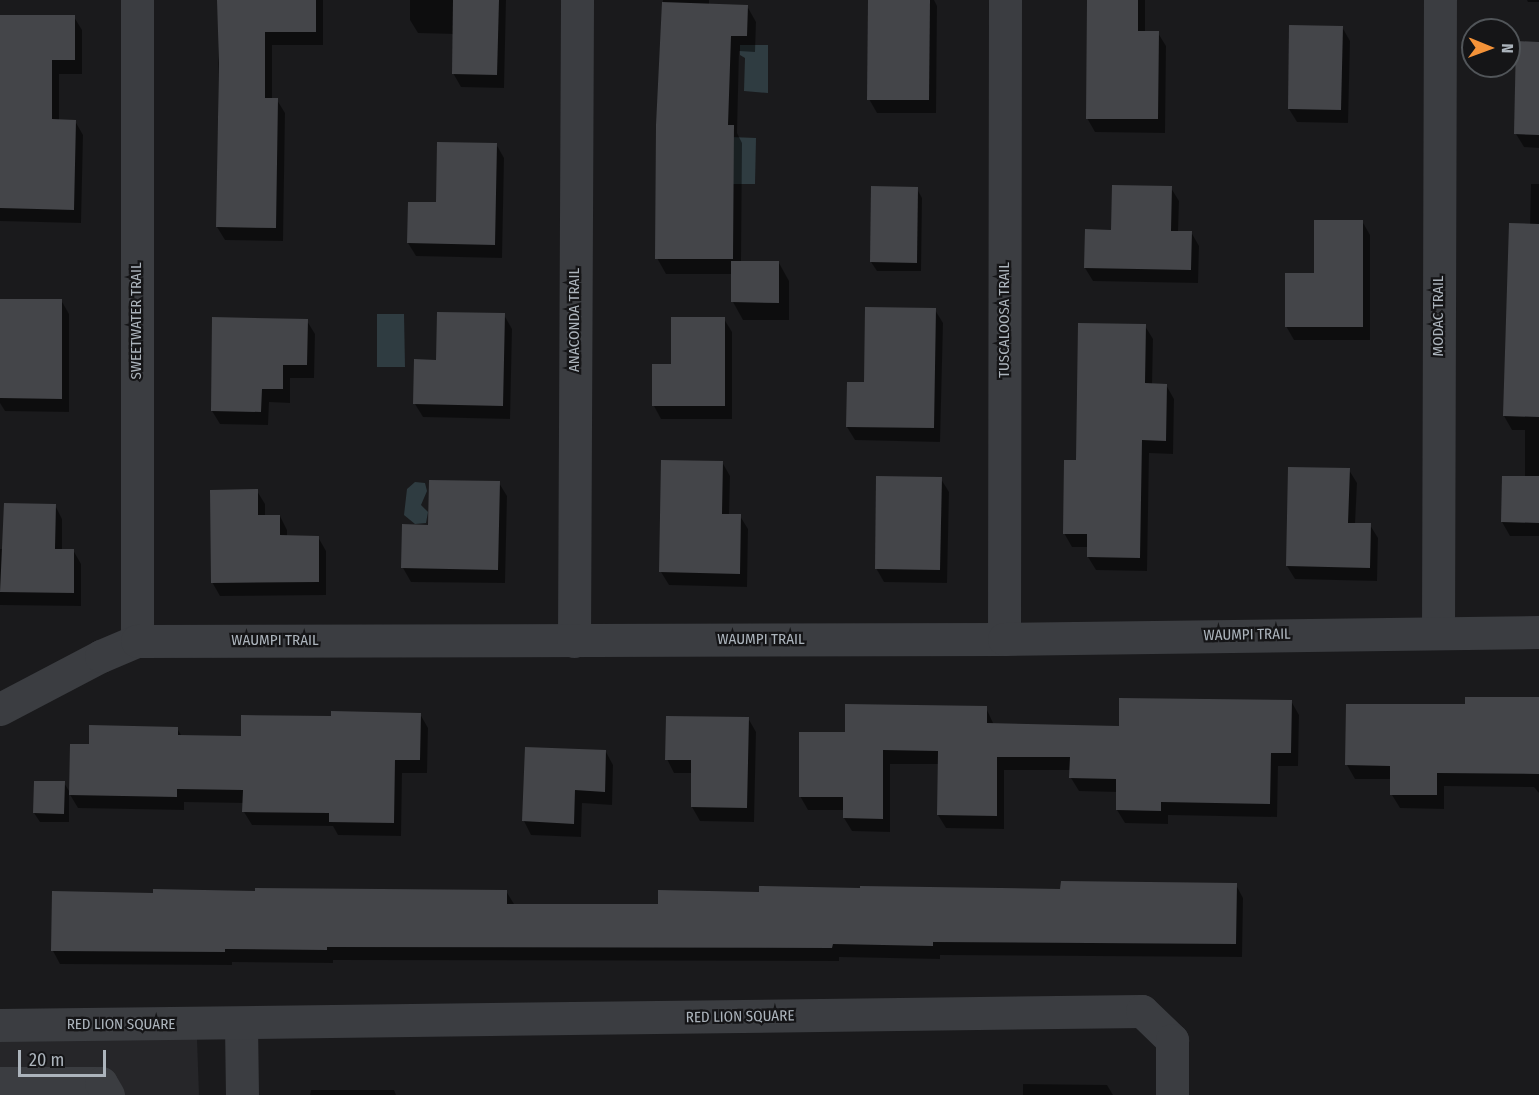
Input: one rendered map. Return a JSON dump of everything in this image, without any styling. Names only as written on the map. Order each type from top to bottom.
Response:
[{"type":"street","name":"SWEETWATER TRAIL","points":[[137,0],[137,641]]},
{"type":"street","name":"ANACONDA TRAIL","points":[[574,640],[577,0]]},
{"type":"street","name":"TUSCALOOSA TRAIL","points":[[1004,639],[1005,0]]},
{"type":"street","name":"MODAC TRAIL","points":[[1438,632],[1440,0]]},
{"type":"street","name":"WAUMPI TRAIL","points":[[0,709],[101,656],[137,641],[1004,639],[1539,632]]},
{"type":"street","name":"RED LION SQUARE","points":[[0,1025],[241,1024],[1142,1011],[1172,1040],[1172,1095]]},
{"type":"street","points":[[241,1024],[242,1095]]},
{"type":"street","points":[[0,1083],[101,1083],[108,1095]]},
{"type":"shaded area","points":[[740,45],[768,45],[768,93],[744,91],[745,58],[740,55]]},
{"type":"shaded area","points":[[731,137],[756,138],[755,184],[730,184]]},
{"type":"shaded area","points":[[377,314],[404,314],[405,367],[377,367]]},
{"type":"shaded area","points":[[415,482],[425,483],[427,491],[421,505],[428,512],[426,523],[415,524],[404,515],[407,489]]},
{"type":"shaded area","points":[[197,1039],[199,1095],[0,1095],[0,1040]]},
{"type":"building","points":[[217,0],[316,0],[316,32],[265,32],[265,98],[278,98],[276,228],[216,227],[219,63]]},
{"type":"building","points":[[453,0],[499,0],[497,75],[452,74]]},
{"type":"building","points":[[868,0],[930,0],[929,100],[867,100]]},
{"type":"building","points":[[1087,0],[1138,0],[1138,31],[1159,31],[1158,119],[1086,119]]},
{"type":"building","points":[[662,2],[748,5],[747,36],[731,36],[728,125],[734,125],[733,259],[655,259],[656,125]]},
{"type":"building","points":[[0,15],[75,15],[75,60],[52,60],[52,119],[76,120],[74,210],[0,208]]},
{"type":"building","points":[[1289,25],[1343,26],[1341,110],[1288,109]]},
{"type":"building","points":[[1521,41],[1539,42],[1539,135],[1514,134],[1515,78],[1521,78]]},
{"type":"building","points":[[437,142],[497,143],[495,245],[407,243],[408,202],[436,202]]},
{"type":"building","points":[[1112,185],[1172,186],[1171,231],[1192,231],[1191,270],[1084,268],[1085,229],[1111,230]]},
{"type":"building","points":[[871,186],[918,187],[917,263],[870,262]]},
{"type":"building","points":[[1314,220],[1363,220],[1363,327],[1285,327],[1285,273],[1314,273]]},
{"type":"building","points":[[1509,223],[1539,224],[1539,417],[1503,416]]},
{"type":"building","points":[[731,261],[779,261],[779,303],[731,302]]},
{"type":"building","points":[[0,299],[62,299],[62,399],[0,398]]},
{"type":"building","points":[[865,307],[936,308],[934,428],[846,427],[847,382],[864,382]]},
{"type":"building","points":[[437,312],[505,313],[503,406],[413,404],[414,359],[436,360]]},
{"type":"building","points":[[212,317],[308,319],[307,365],[283,365],[283,389],[262,389],[261,412],[211,411]]},
{"type":"building","points":[[671,317],[725,317],[725,406],[652,406],[652,364],[671,364]]},
{"type":"building","points":[[1078,323],[1146,324],[1145,383],[1167,384],[1166,441],[1142,440],[1140,558],[1087,557],[1087,534],[1063,534],[1064,460],[1076,460]]},
{"type":"building","points":[[661,460],[723,461],[722,514],[741,514],[740,574],[659,572]]},
{"type":"building","points":[[1288,467],[1350,468],[1348,523],[1371,523],[1370,568],[1286,566]]},
{"type":"building","points":[[876,476],[942,477],[940,570],[875,569]]},
{"type":"building","points":[[1502,476],[1539,476],[1539,523],[1501,522]]},
{"type":"building","points":[[429,480],[500,481],[498,570],[401,568],[402,524],[428,525]]},
{"type":"building","points":[[258,489],[258,515],[280,515],[280,535],[319,536],[319,582],[211,583],[210,490]]},
{"type":"building","points":[[4,503],[56,504],[55,549],[74,549],[74,593],[0,592]]},
{"type":"building","points":[[1465,697],[1539,697],[1539,774],[1437,773],[1437,795],[1390,795],[1390,766],[1345,765],[1346,704],[1465,704]]},
{"type":"building","points":[[1119,698],[1292,700],[1291,753],[1271,753],[1270,804],[1161,802],[1161,811],[1116,810],[1116,779],[1069,778],[1070,757],[997,757],[997,816],[937,815],[938,751],[883,750],[883,819],[843,818],[843,797],[799,797],[799,732],[845,732],[845,704],[987,706],[987,723],[1119,726]]},
{"type":"building","points":[[331,711],[421,713],[420,760],[395,760],[394,823],[329,822],[329,813],[242,812],[243,790],[177,789],[177,797],[69,795],[70,744],[89,744],[89,725],[178,727],[178,735],[241,736],[241,715],[331,716]]},
{"type":"building","points":[[666,716],[749,717],[747,808],[691,807],[691,760],[665,760]]},
{"type":"building","points":[[525,747],[606,750],[605,792],[575,790],[574,824],[522,821]]},
{"type":"building","points":[[34,781],[65,781],[64,814],[33,813]]},
{"type":"building","points":[[1061,881],[1237,883],[1236,944],[933,942],[933,946],[833,944],[832,948],[327,947],[327,950],[225,949],[225,952],[51,951],[52,891],[153,893],[153,889],[255,891],[255,888],[507,890],[507,904],[658,904],[658,890],[759,892],[759,886],[1060,889]]}]
